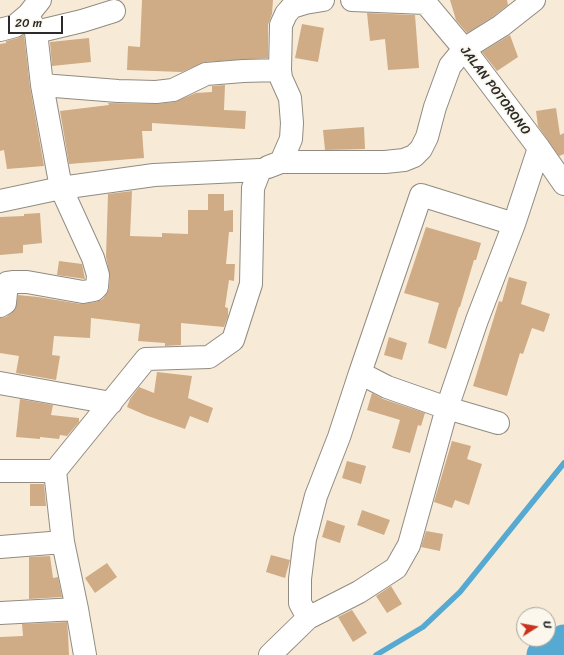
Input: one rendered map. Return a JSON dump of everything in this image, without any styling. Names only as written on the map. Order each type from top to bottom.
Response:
[{"type":"street","points":[[281,162],[291,139],[292,123],[290,98],[281,78],[280,70],[281,25],[286,14],[292,7],[304,3],[323,0]]},
{"type":"street","points":[[352,0],[424,2]]},
{"type":"street","points":[[0,201],[61,188],[154,175],[260,170],[281,162],[404,160],[414,156],[421,149],[427,137],[435,107],[450,66],[464,49],[501,26],[534,0]]},
{"type":"street","name":"JALAN POTORONO","points":[[424,2],[464,49],[539,148],[564,184]]},
{"type":"street","points":[[0,30],[15,26],[35,16],[82,22],[114,11]]},
{"type":"street","points":[[0,306],[5,303],[7,283],[27,282],[83,292],[94,290],[97,287],[98,275],[93,258],[61,188],[42,85],[35,16]]},
{"type":"street","points":[[42,85],[118,91],[156,92],[173,90],[206,74],[280,70]]},
{"type":"street","points":[[270,655],[308,618],[359,592],[396,568],[409,545],[447,408],[477,320],[514,224],[539,148]]},
{"type":"street","points":[[84,655],[78,609],[62,542],[55,471],[110,403],[138,355],[209,357],[233,340],[251,284],[253,188],[260,170]]},
{"type":"street","points":[[308,618],[300,603],[300,578],[305,539],[316,496],[339,437],[421,195],[514,224]]},
{"type":"street","points":[[360,373],[388,387],[447,408],[498,423]]},
{"type":"street","points":[[0,383],[110,403]]},
{"type":"street","points":[[0,471],[55,471]]},
{"type":"street","points":[[0,547],[62,542]]},
{"type":"street","points":[[0,613],[78,609]]},
{"type":"building","points":[[142,0],[273,0],[272,14],[268,25],[268,58],[205,62],[182,72],[127,70],[128,46],[140,47]]},
{"type":"building","points":[[450,0],[507,0],[508,5],[467,33],[456,20]]},
{"type":"building","points":[[367,13],[415,15],[419,68],[388,70],[385,39],[370,41]]},
{"type":"building","points":[[302,24],[324,28],[318,62],[295,58]]},
{"type":"building","points":[[24,35],[30,87],[44,166],[7,169],[4,150],[0,151],[0,44]]},
{"type":"building","points":[[510,35],[518,57],[497,71],[482,52]]},
{"type":"building","points":[[89,38],[91,62],[52,66],[50,42]]},
{"type":"building","points":[[225,85],[224,110],[246,111],[245,129],[152,123],[152,131],[142,131],[144,158],[69,164],[60,111],[109,105],[108,103],[156,104],[174,102],[196,93],[212,92],[212,86]]},
{"type":"building","points":[[556,108],[560,135],[564,133],[564,154],[559,156],[538,126],[536,111]]},
{"type":"building","points":[[364,127],[365,149],[325,150],[323,130]]},
{"type":"building","points":[[132,191],[130,236],[162,237],[162,233],[188,234],[188,210],[208,210],[208,194],[224,194],[224,211],[233,210],[233,232],[229,232],[226,264],[235,264],[234,281],[229,280],[225,307],[228,308],[228,316],[224,327],[181,323],[181,345],[165,346],[165,343],[138,341],[140,324],[91,318],[90,338],[54,336],[52,355],[60,356],[56,380],[16,373],[19,356],[0,353],[0,318],[6,317],[15,310],[18,295],[81,304],[96,302],[103,299],[109,289],[110,276],[106,257],[108,194]]},
{"type":"building","points":[[40,213],[42,243],[23,245],[23,253],[0,255],[0,217],[24,216],[24,214]]},
{"type":"building","points":[[426,227],[481,243],[476,260],[474,260],[446,349],[428,343],[439,303],[404,293]]},
{"type":"building","points":[[59,261],[82,264],[85,279],[57,275]]},
{"type":"building","points":[[509,277],[527,282],[521,304],[550,314],[544,332],[532,328],[523,354],[520,353],[507,396],[473,386],[499,301],[502,302]]},
{"type":"building","points":[[389,337],[407,343],[402,360],[384,355]]},
{"type":"building","points":[[157,372],[192,376],[188,398],[213,408],[208,423],[190,416],[185,429],[127,407],[130,399],[139,387],[154,393]]},
{"type":"building","points":[[372,393],[383,399],[425,413],[421,426],[418,425],[410,453],[392,448],[400,420],[367,410]]},
{"type":"building","points":[[20,399],[53,405],[51,415],[79,418],[79,422],[67,436],[60,435],[59,439],[16,437]]},
{"type":"building","points":[[452,441],[471,446],[467,459],[482,464],[469,505],[455,500],[452,508],[434,502]]},
{"type":"building","points":[[347,461],[366,466],[361,484],[342,478]]},
{"type":"building","points":[[30,484],[44,484],[46,506],[30,506]]},
{"type":"building","points":[[362,510],[390,520],[384,535],[357,525]]},
{"type":"building","points":[[327,520],[345,526],[340,543],[322,537]]},
{"type":"building","points":[[426,531],[443,534],[440,551],[421,547]]},
{"type":"building","points":[[271,555],[290,560],[285,578],[266,572]]},
{"type":"building","points":[[50,556],[53,578],[58,577],[62,597],[29,599],[29,557]]},
{"type":"building","points":[[107,563],[117,577],[95,593],[85,578]]},
{"type":"building","points":[[391,586],[402,604],[387,613],[376,596]]},
{"type":"building","points":[[352,610],[367,633],[353,642],[338,617]]},
{"type":"building","points":[[67,622],[69,655],[0,655],[0,637],[23,636],[22,624]]},
{"type":"waterway","points":[[376,655],[423,627],[460,592],[564,463]]},
{"type":"waterway","points":[[543,655],[564,641]]}]
